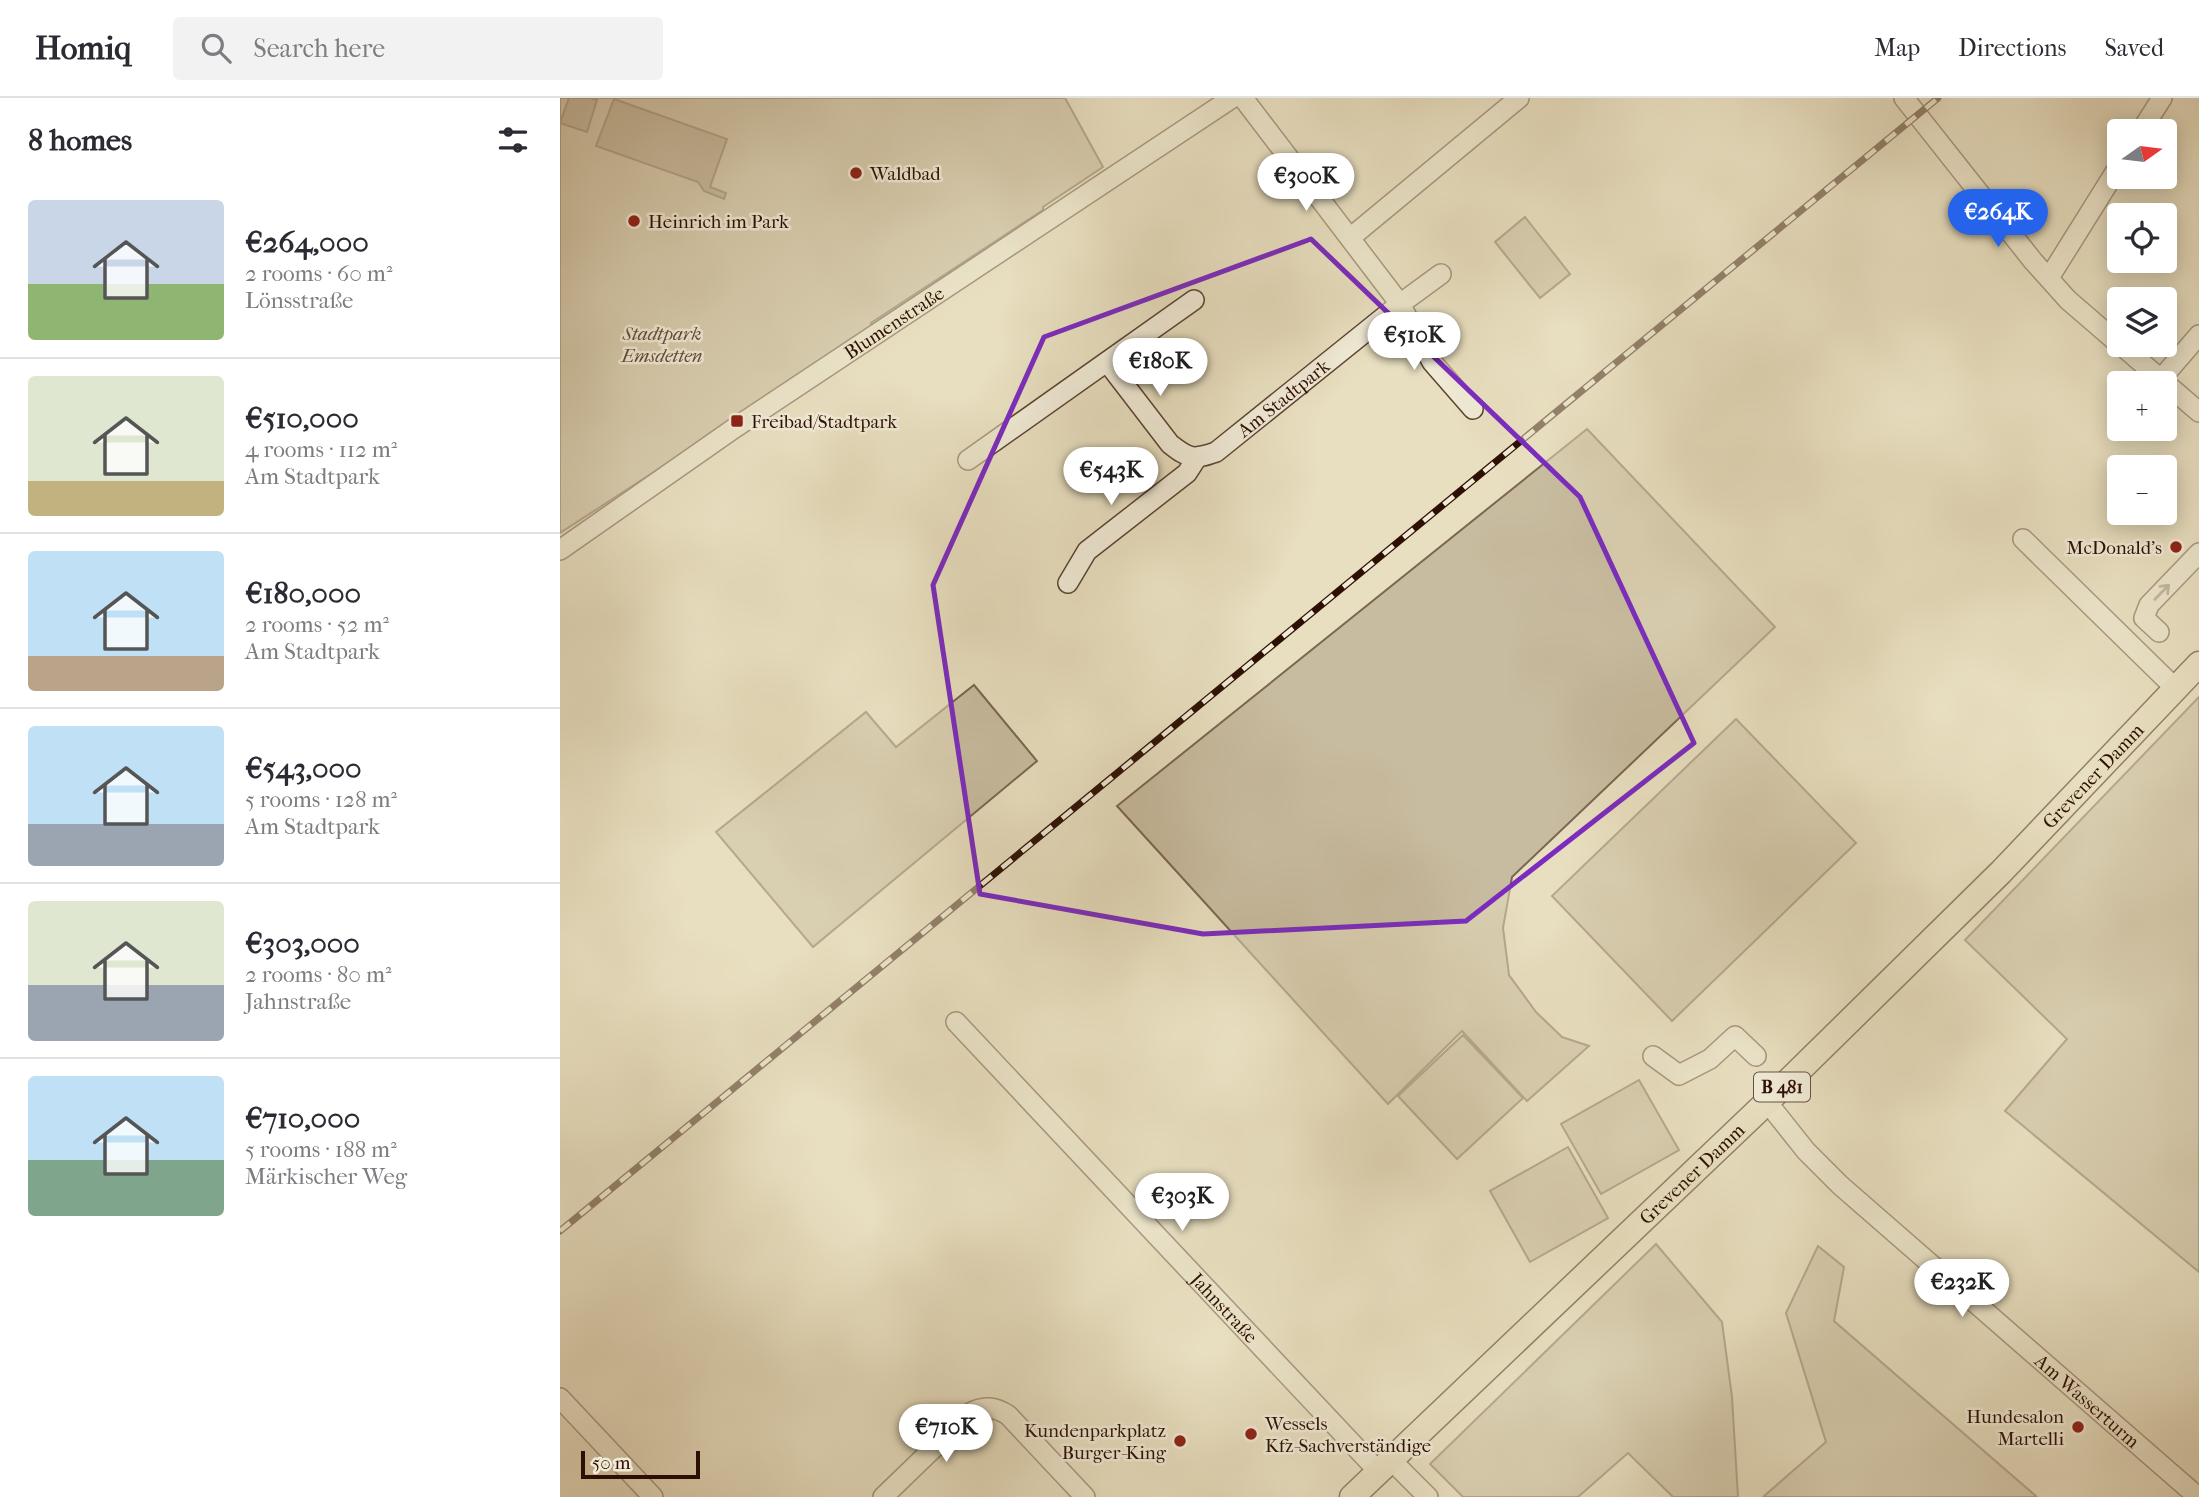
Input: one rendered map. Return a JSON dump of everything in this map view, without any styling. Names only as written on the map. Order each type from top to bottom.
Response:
[{"type":"main road","name":"Grevener Damm","points":[[1352,1497],[1767,1102],[2046,827],[2199,664]]},
{"type":"street","name":"Blumenstraße","points":[[560,550],[736,427],[1233,98]]},
{"type":"street","points":[[1243,98],[1400,304],[1432,362],[1474,409]]},
{"type":"street","points":[[1350,237],[1519,98]]},
{"type":"street","points":[[1904,98],[2068,300],[2107,333]]},
{"type":"street","points":[[2149,119],[2162,98]]},
{"type":"street","points":[[2049,278],[2107,185]]},
{"type":"street","name":"Am Stadtpark","points":[[1068,583],[1087,551],[1187,473],[1196,458],[1216,452],[1441,274]]},
{"type":"street","points":[[968,460],[1194,300]]},
{"type":"street","points":[[2168,371],[2199,335]]},
{"type":"street","points":[[2135,357],[2152,371]]},
{"type":"street","points":[[1107,362],[1170,444],[1183,454],[1196,458]]},
{"type":"street","points":[[2177,393],[2199,412]]},
{"type":"street","points":[[2023,539],[2176,689]]},
{"type":"street","points":[[2159,632],[2144,618],[2149,605],[2199,553]]},
{"type":"street","name":"Jahnstraße","points":[[956,1021],[1385,1466],[1428,1497]]},
{"type":"street","points":[[1653,1056],[1679,1075],[1710,1059],[1735,1036],[1756,1055]]},
{"type":"street","name":"Am Wasserturm","points":[[1767,1102],[1806,1151],[1840,1185],[2197,1497]]},
{"type":"street","points":[[560,1398],[653,1497]]},
{"type":"street","points":[[883,1497],[970,1413],[981,1407],[999,1409],[1008,1415],[1085,1497]]},
{"type":"highlighted area","points":[[1311,239],[1580,497],[1694,743],[1466,921],[1203,934],[980,894],[933,585],[1044,337]]},
{"type":"green space","name":"Stadtpark Emsdetten","points":[[560,98],[1065,98],[1103,167],[1043,207],[1043,210],[871,323],[873,330],[560,533]]},
{"type":"green space","points":[[1525,217],[1570,274],[1540,298],[1495,242]]},
{"type":"green space","points":[[1587,429],[1775,627],[1512,877],[1503,928],[1509,975],[1536,1012],[1562,1037],[1589,1046],[1527,1101],[1462,1031],[1388,1104],[1117,806]]},
{"type":"green space","points":[[974,685],[1037,761],[813,947],[716,832],[866,712],[896,747]]},
{"type":"green space","points":[[2199,697],[2199,1272],[2005,1111],[2067,1039],[1965,940]]},
{"type":"green space","points":[[1736,719],[1856,843],[1672,1021],[1552,896]]},
{"type":"green space","points":[[1463,1035],[1523,1098],[1457,1159],[1398,1096]]},
{"type":"green space","points":[[1639,1080],[1679,1150],[1601,1194],[1561,1124]]},
{"type":"green space","points":[[1568,1147],[1608,1218],[1530,1262],[1490,1191]]},
{"type":"green space","points":[[1656,1244],[1722,1322],[1732,1397],[1738,1497],[1673,1497],[1628,1453],[1578,1497],[1463,1497],[1430,1464]]},
{"type":"green space","points":[[1818,1246],[1844,1267],[1834,1321],[2037,1497],[1763,1497],[1826,1442],[1786,1313]]},
{"type":"shaded area","points":[[569,98],[597,100],[587,132],[560,123]]},
{"type":"shaded area","points":[[614,99],[727,139],[710,187],[726,193],[724,199],[704,191],[698,182],[596,146]]},
{"type":"railway","points":[[560,1231],[1938,98]]},
{"type":"place","name":"Waldbad","points":[[856,173]]},
{"type":"place","name":"Heinrich im Park","points":[[634,221]]},
{"type":"place","name":"Freibad/Stadtpark","points":[[737,421]]},
{"type":"place","name":"McDonald's","points":[[2176,547]]},
{"type":"place","name":"Hundesalon Martelli","points":[[2078,1427]]},
{"type":"place","name":"Wessels Kfz-Sachverständige","points":[[1251,1434]]},
{"type":"place","name":"Kundenparkplatz Burger-King","points":[[1180,1441]]}]
